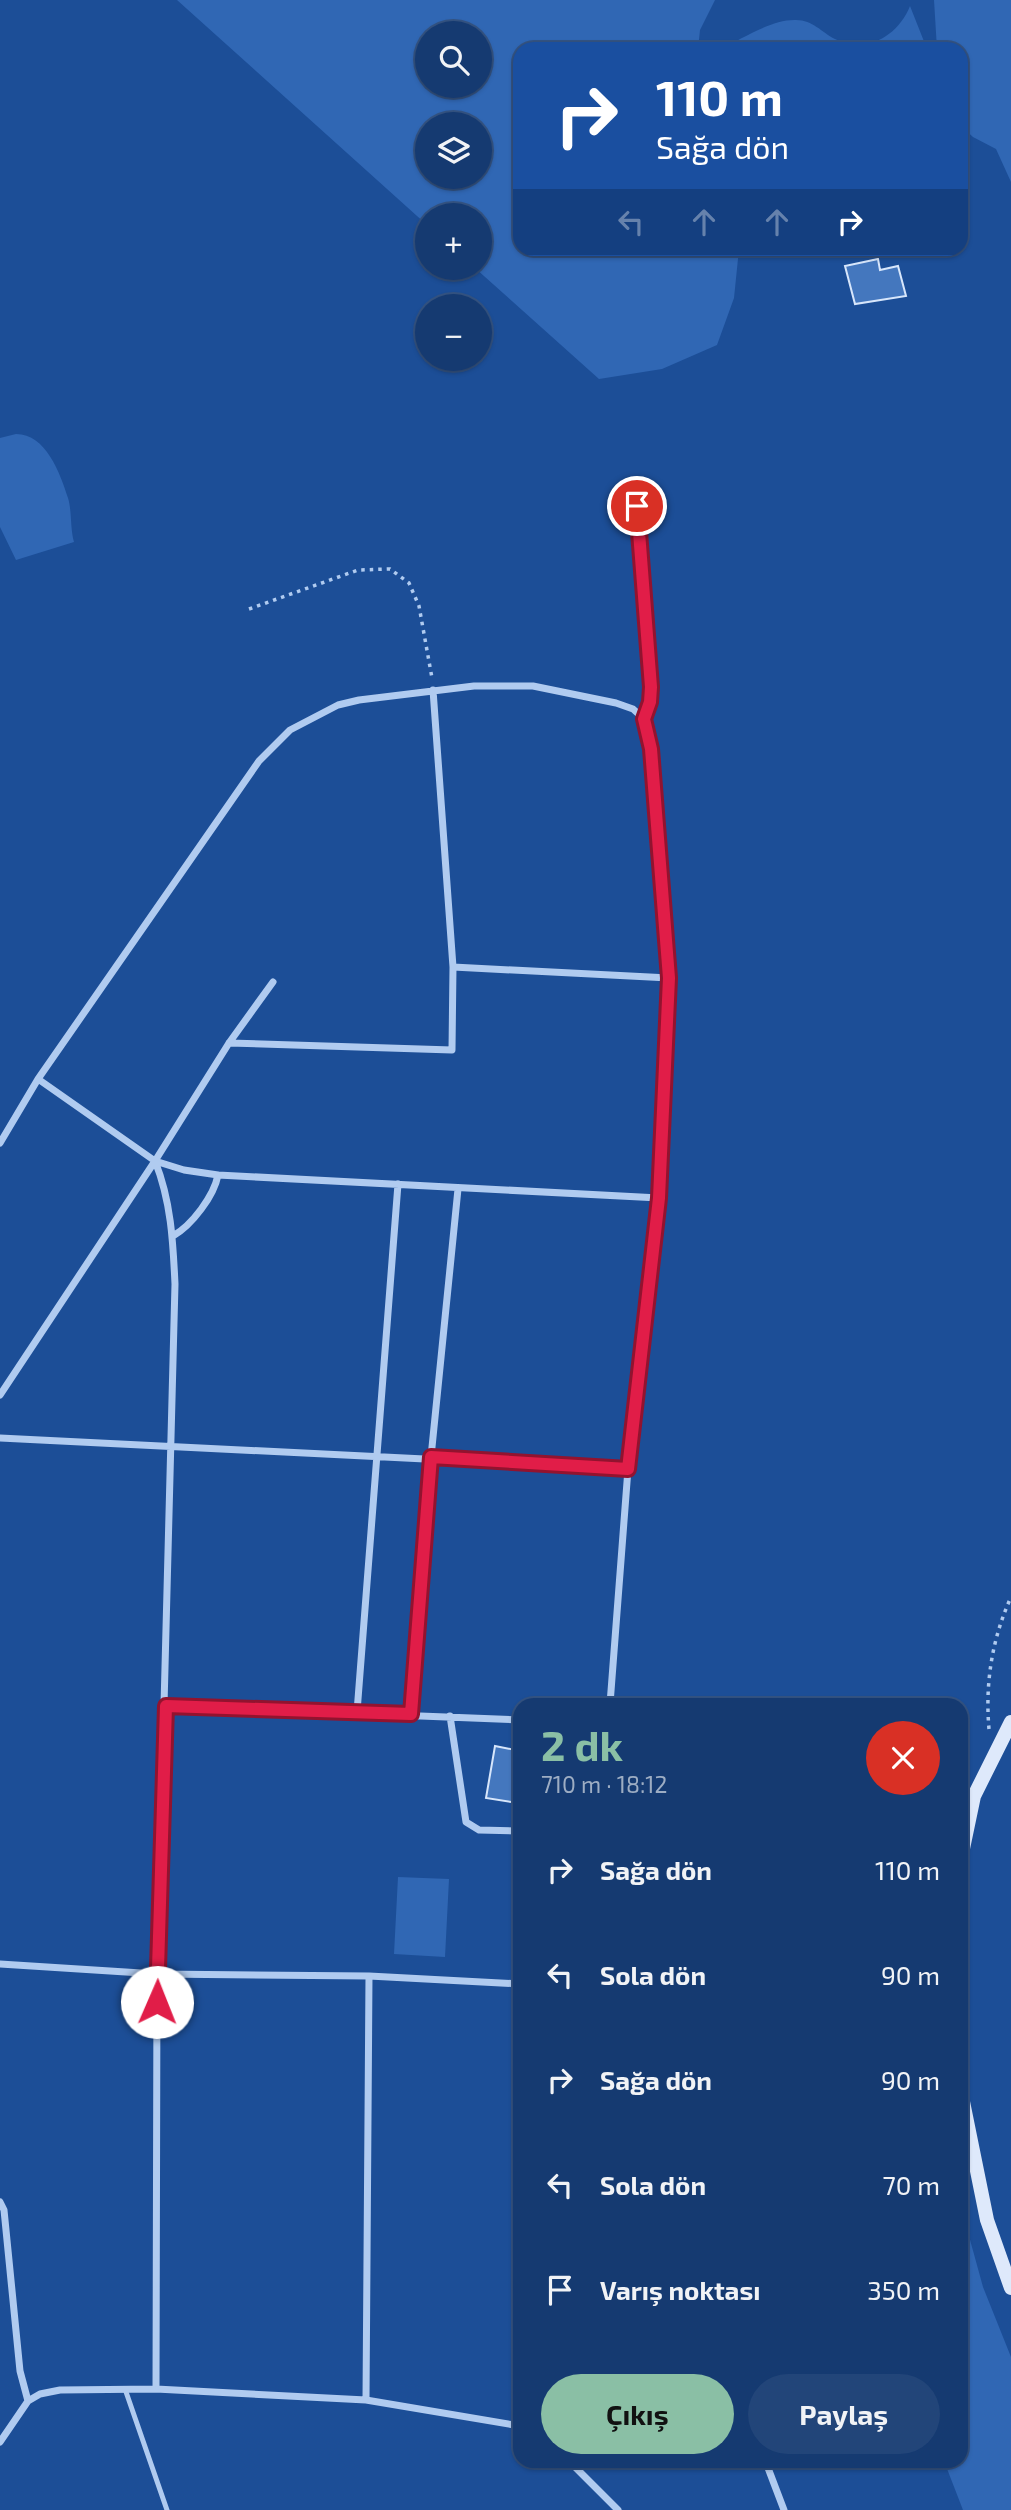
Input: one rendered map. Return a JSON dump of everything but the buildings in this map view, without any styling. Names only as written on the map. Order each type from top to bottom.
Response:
[{"type":"street","points":[[610,1698],[628,1469],[659,1198],[669,978],[651,749],[644,719],[650,702],[651,687],[635,480]]},
{"type":"street","points":[[0,1143],[38,1079],[259,761],[273,745],[308,719],[338,705],[433,690],[504,685],[568,691],[633,709],[644,719]]},
{"type":"street","points":[[229,1043],[452,1051],[453,967],[433,690]]},
{"type":"street","points":[[453,967],[669,978]]},
{"type":"street","points":[[0,1395],[155,1161],[229,1043],[274,982]]},
{"type":"street","points":[[38,1079],[155,1161],[184,1170],[218,1175],[659,1198]]},
{"type":"street","points":[[155,1161],[165,1186],[173,1236],[175,1284],[157,1974],[156,2389]]},
{"type":"street","points":[[173,1236],[184,1230],[216,1186],[218,1175]]},
{"type":"street","points":[[357,1712],[398,1184]]},
{"type":"street","points":[[411,1714],[431,1457],[458,1189]]},
{"type":"street","points":[[0,1438],[431,1457],[628,1469]]},
{"type":"street","points":[[166,1706],[513,1720]]},
{"type":"street","points":[[450,1716],[466,1822],[479,1830],[513,1831]]},
{"type":"street","points":[[968,1825],[974,1796],[1011,1723]]},
{"type":"street","points":[[0,1964],[157,1974],[369,1976],[513,1984]]},
{"type":"street","points":[[366,2400],[369,1976]]},
{"type":"street","points":[[968,2126],[987,2220],[1011,2288]]},
{"type":"street","points":[[0,2202],[4,2210],[20,2371],[28,2400]]},
{"type":"street","points":[[0,2442],[28,2400],[40,2394],[60,2390],[156,2389],[366,2400],[513,2425]]},
{"type":"street","points":[[576,2468],[618,2510]]},
{"type":"street","points":[[768,2468],[784,2510]]},
{"type":"lane","points":[[125,2389],[167,2510]]},
{"type":"path","points":[[249,609],[358,570],[383,568],[396,572],[409,583],[419,606],[433,690]]},
{"type":"path","points":[[991,1763],[986,1690],[999,1624],[1011,1597]]},
{"type":"shaded area","points":[[177,0],[715,0],[700,30],[699,42],[513,42],[513,256],[738,256],[734,298],[717,345],[662,369],[599,379],[488,280],[492,280],[492,203],[415,203],[415,214]]},
{"type":"shaded area","points":[[934,0],[1011,0],[1011,182],[996,149],[968,132],[968,42],[937,42]]},
{"type":"shaded area","points":[[910,6],[924,42],[874,42],[889,34],[905,17]]},
{"type":"shaded area","points":[[796,20],[812,24],[844,42],[734,42],[767,26]]},
{"type":"shaded area","points":[[16,434],[36,440],[56,467],[69,503],[74,542],[16,560],[0,527],[0,438]]},
{"type":"shaded area","points":[[398,1877],[449,1879],[445,1957],[394,1954]]},
{"type":"shaded area","points":[[968,2232],[983,2287],[1011,2357],[1011,2510],[963,2510],[947,2468],[968,2468]]},
{"type":"route","points":[[157,2002],[166,1706],[411,1714],[431,1457],[628,1469],[659,1198],[669,978],[650,732],[644,719],[649,709],[651,687],[637,506]]}]
